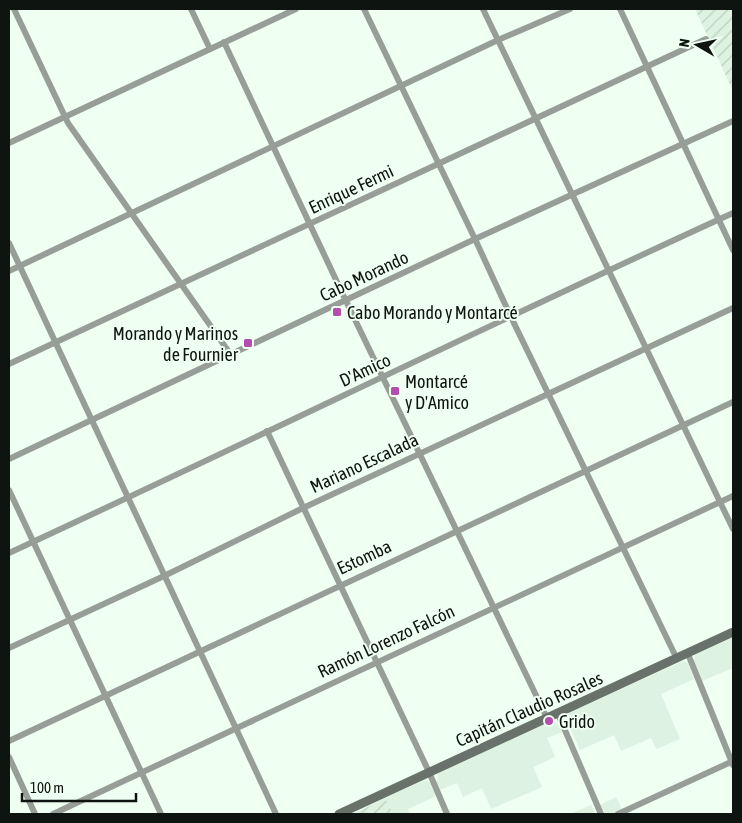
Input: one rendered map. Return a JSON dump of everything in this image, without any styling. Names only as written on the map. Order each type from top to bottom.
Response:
[{"type":"street","points":[[9,11],[14,9],[65,117],[231,355]]},
{"type":"street","points":[[191,9],[210,48]]},
{"type":"street","points":[[9,143],[296,9]]},
{"type":"street","points":[[364,9],[622,547],[678,659]]},
{"type":"street","points":[[483,9],[537,117],[572,195],[733,529]]},
{"type":"street","points":[[9,271],[498,40],[570,9]]},
{"type":"street","points":[[620,9],[733,250]]},
{"type":"street","name":"Enrique Fermi","points":[[9,364],[706,39]]},
{"type":"street","points":[[224,42],[346,301],[547,718]]},
{"type":"street","name":"Cabo Morando","points":[[9,459],[475,239],[733,122]]},
{"type":"street","name":"D'Amico","points":[[9,553],[733,214]]},
{"type":"street","points":[[9,243],[127,499],[276,814]]},
{"type":"street","name":"Mariano Escalada","points":[[9,648],[548,393],[733,308]]},
{"type":"street","name":"Estomba","points":[[9,740],[733,402]]},
{"type":"street","points":[[267,431],[377,661],[447,814]]},
{"type":"street","points":[[9,490],[161,814]]},
{"type":"street","name":"Ramón Lorenzo Falcón","points":[[53,814],[733,496]]},
{"type":"street","name":"Capitán Claudio Rosales","points":[[339,814],[733,632]]},
{"type":"street","points":[[618,814],[733,763],[688,654]]},
{"type":"street","points":[[558,714],[601,814]]},
{"type":"street","points":[[9,758],[35,814]]},
{"type":"shaded area","points":[[695,9],[733,9],[733,91]]},
{"type":"shaded area","points":[[733,637],[733,668],[702,681],[694,661],[695,655]]},
{"type":"shaded area","points":[[683,661],[688,663],[694,679],[661,694],[680,739],[656,749],[651,738],[621,751],[614,735],[580,750],[566,719],[569,713]]},
{"type":"shaded area","points":[[552,721],[558,723],[562,732],[547,738],[555,757],[533,767],[542,787],[491,809],[482,788],[463,797],[457,783],[440,790],[437,782],[438,774],[441,772]]},
{"type":"shaded area","points":[[425,780],[430,783],[436,796],[408,809],[410,814],[393,814],[385,798]]},
{"type":"shaded area","points":[[616,797],[622,809],[612,814],[606,814],[600,805]]},
{"type":"shaded area","points":[[385,798],[393,814],[355,814],[355,813]]},
{"type":"shaded area","points":[[591,805],[595,814],[570,814]]},
{"type":"place","name":"Cabo Morando y Montarcé","points":[[337,312]]},
{"type":"place","name":"Morando y Marinos de Fournier","points":[[248,343]]},
{"type":"place","name":"Montarcé y D'Amico","points":[[395,391]]},
{"type":"place","name":"Grido","points":[[549,721]]}]
